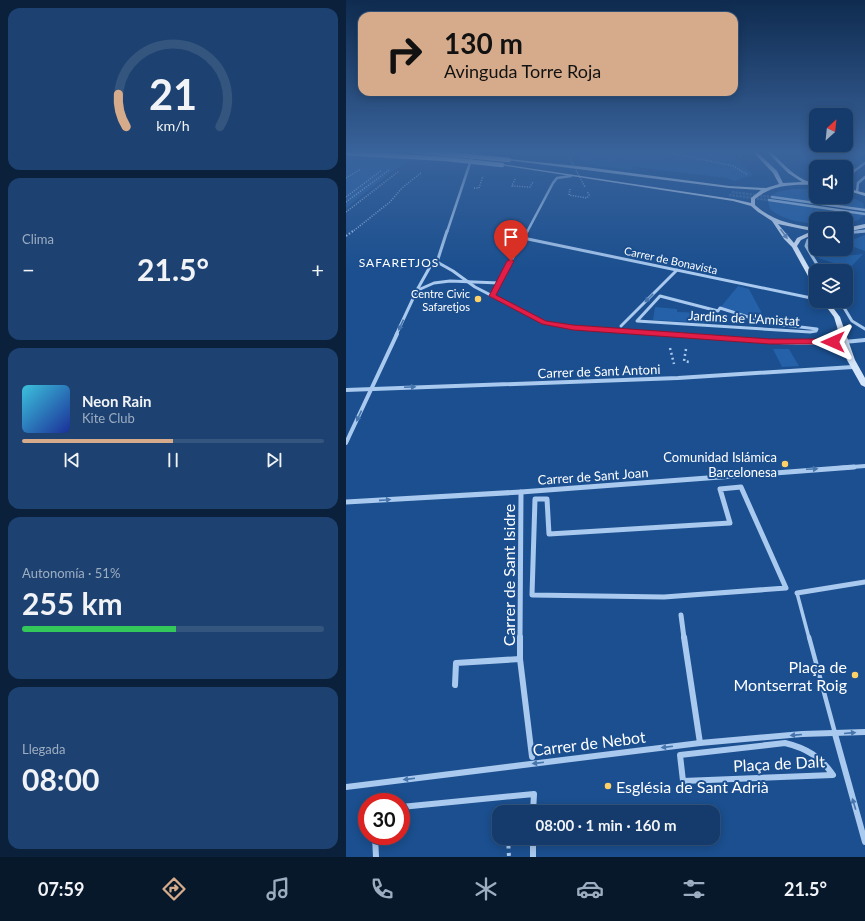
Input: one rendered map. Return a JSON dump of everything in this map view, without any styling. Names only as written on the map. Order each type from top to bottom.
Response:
[{"type":"street","points":[[346,443],[418,290],[431,265],[437,262],[461,191]]},
{"type":"street","points":[[492,296],[549,191]]},
{"type":"street","points":[[672,191],[733,200],[753,205],[760,213],[774,221],[809,229]]},
{"type":"street","points":[[715,191],[730,193],[717,191]]},
{"type":"street","points":[[753,205],[753,199],[758,193],[763,191]]},
{"type":"street","points":[[853,191],[865,195]]},
{"type":"street","points":[[772,197],[865,210]]},
{"type":"street","points":[[769,200],[865,214]]},
{"type":"street","points":[[774,221],[786,238],[794,246],[809,273]]},
{"type":"street","points":[[853,229],[865,226]]},
{"type":"street","points":[[853,232],[865,231]]},
{"type":"street","points":[[794,246],[799,239],[809,234]]},
{"type":"street","name":"Carrer de Bonavista","points":[[523,238],[809,298]]},
{"type":"street","points":[[809,240],[806,246],[809,251]]},
{"type":"street","points":[[437,262],[492,296],[544,323],[573,328],[770,341],[846,342],[865,340]]},
{"type":"street","points":[[621,326],[677,270]]},
{"type":"street","points":[[418,290],[434,283],[450,281],[499,283]]},
{"type":"street","name":"Jardins de L'Amistat","points":[[660,296],[718,311],[720,308],[767,323],[817,329],[816,331],[810,332],[637,321],[660,296]]},
{"type":"street","points":[[830,308],[837,317],[853,367],[865,385]]},
{"type":"street","points":[[844,308],[851,320],[865,329]]},
{"type":"street","name":"Carrer de Sant Antoni","points":[[346,390],[678,378],[853,367]]},
{"type":"street","name":"Carrer de Sant Joan","points":[[346,502],[522,492],[865,466]]},
{"type":"street","points":[[741,487],[786,588],[664,597],[532,595],[535,499],[547,499],[549,534],[730,523],[720,489],[741,487]]},
{"type":"street","name":"Carrer de Sant Isidre","points":[[522,492],[520,659],[532,757]]},
{"type":"street","points":[[797,592],[865,582]]},
{"type":"street","points":[[681,615],[700,743]]},
{"type":"street","name":"Carrer de Sant Isidre","points":[[455,685],[456,663],[520,659]]},
{"type":"street","name":"Carrer de Nebot","points":[[346,787],[700,743],[802,734],[865,732]]},
{"type":"street","points":[[835,734],[865,842]]},
{"type":"street","name":"Plaça de Dalt","points":[[785,743],[808,750],[820,758],[833,775],[683,781],[680,755],[785,743]]},
{"type":"street","points":[[410,806],[534,794],[534,805]]},
{"type":"street","points":[[375,845],[376,857]]},
{"type":"street","points":[[533,845],[533,857]]},
{"type":"lane","points":[[797,592],[835,734]]},
{"type":"path","points":[[346,202],[361,191]]},
{"type":"path","points":[[346,212],[373,191]]},
{"type":"path","points":[[346,236],[390,202],[399,191]]},
{"type":"path","points":[[570,191],[569,195],[587,198],[589,195],[587,191]]},
{"type":"path","points":[[670,347],[675,369]]},
{"type":"path","points":[[508,845],[509,857]]},
{"type":"shaded area","points":[[346,191],[368,191],[346,208]]},
{"type":"shaded area","points":[[782,191],[809,191],[809,201],[771,196]]},
{"type":"shaded area","points":[[853,198],[863,203],[865,209],[829,204],[853,204]]},
{"type":"shaded area","points":[[768,201],[844,212],[809,212],[809,223],[780,216],[770,209]]},
{"type":"shaded area","points":[[853,213],[865,215],[858,220],[853,221]]},
{"type":"shaded area","points":[[865,235],[865,251],[853,247],[853,239]]},
{"type":"shaded area","points":[[863,254],[853,265],[837,264],[818,258],[821,256],[853,256]]},
{"type":"shaded area","points":[[738,286],[749,289],[767,323],[720,308]]},
{"type":"shaded area","points":[[655,307],[677,309],[677,312],[704,313],[704,323],[653,320]]},
{"type":"shaded area","points":[[773,349],[789,349],[799,366],[782,367]]},
{"type":"tunnel","points":[[732,192],[772,197]]},
{"type":"tunnel","points":[[729,195],[769,200]]},
{"type":"place","name":"Centre Civic Safaretjos","points":[[478,299]]},
{"type":"place","name":"Comunidad Islámica Barcelonesa","points":[[785,464]]},
{"type":"place","name":"Plaça de Montserrat Roig","points":[[855,675]]},
{"type":"place","name":"Església de Sant Adrià","points":[[608,786]]},
{"type":"district","name":"SAFARETJOS","points":[[399,262]]},
{"type":"route","points":[[511,261],[492,296],[544,323],[573,328],[770,341],[833,342]]}]
